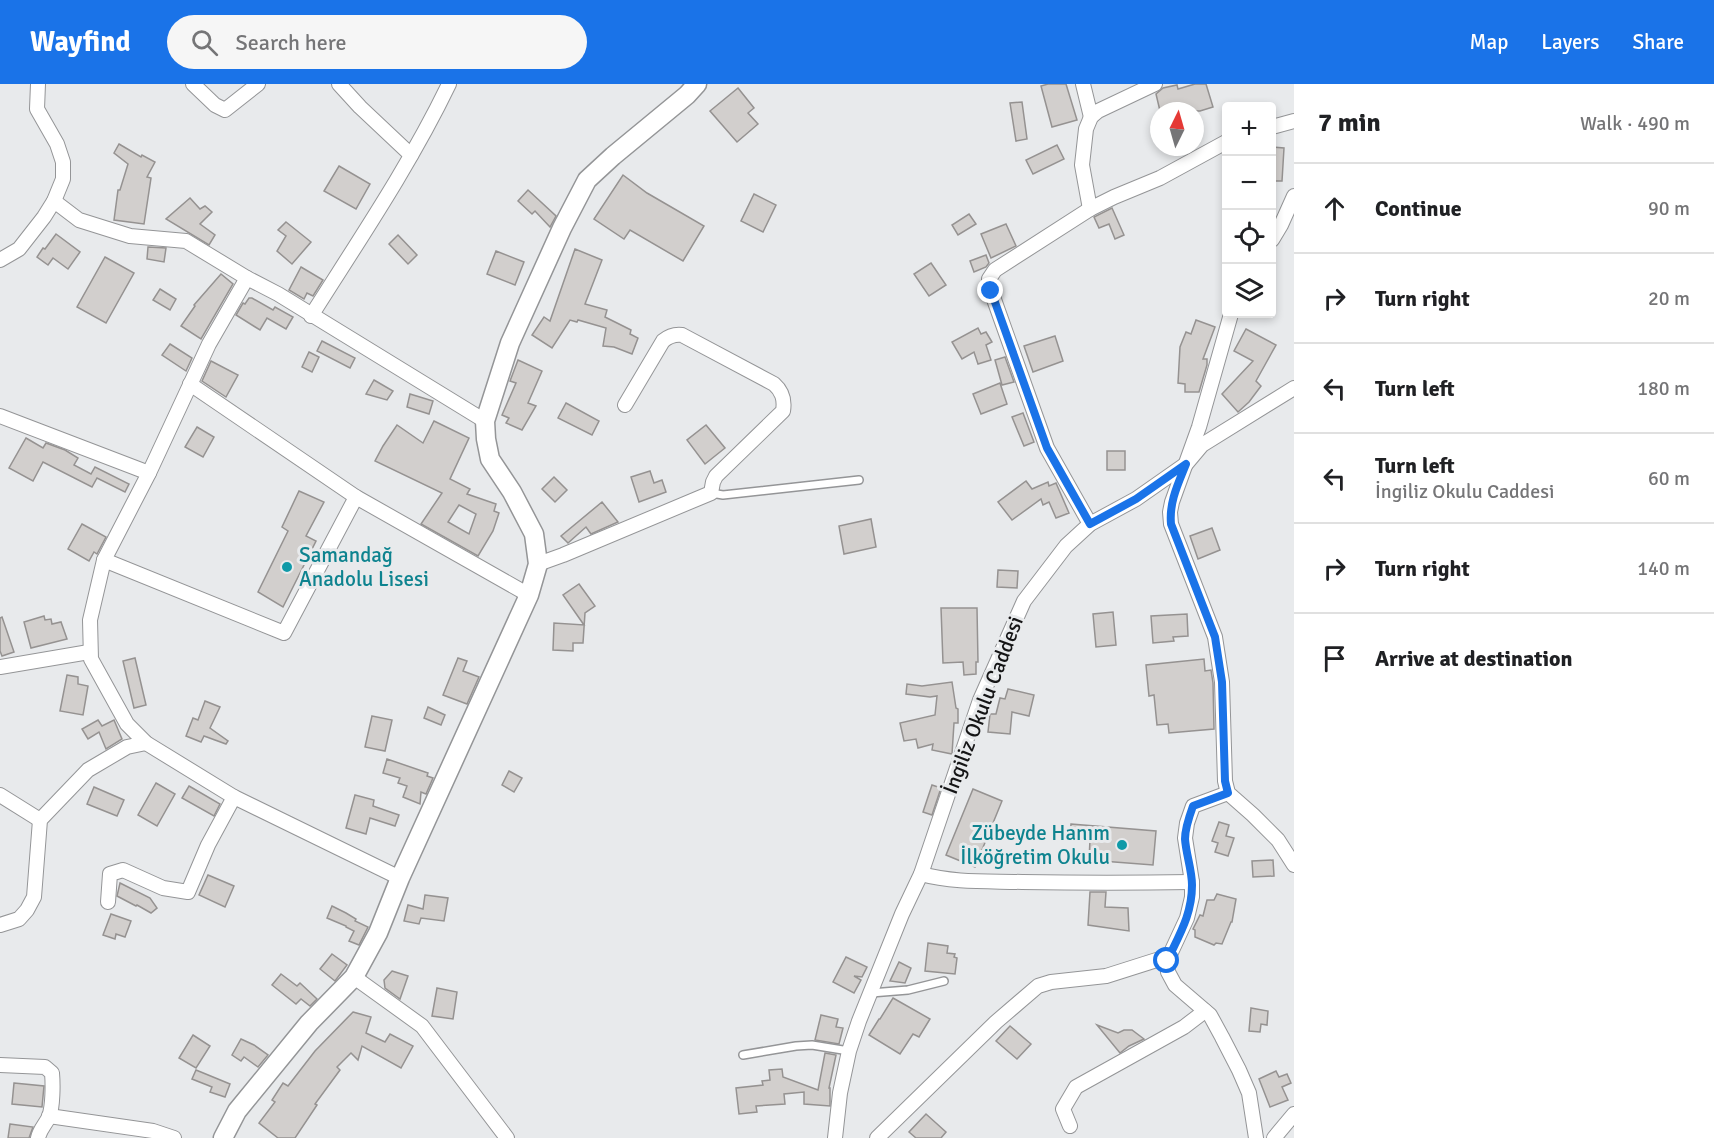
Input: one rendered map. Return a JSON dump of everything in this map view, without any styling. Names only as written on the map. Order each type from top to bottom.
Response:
[{"type":"street","points":[[0,260],[19,249],[44,217],[63,179],[63,162],[57,144],[37,110],[38,84]]},
{"type":"street","points":[[193,84],[215,105],[225,110],[258,84]]},
{"type":"street","points":[[339,84],[411,155]]},
{"type":"street","points":[[311,316],[411,155],[449,84]]},
{"type":"street","points":[[223,1138],[237,1111],[309,1023],[354,977],[378,933],[400,878],[529,595],[538,564],[534,534],[512,492],[490,459],[485,421],[510,344],[562,228],[587,180],[697,84]]},
{"type":"street","points":[[1083,84],[1091,117]]},
{"type":"street","points":[[1090,209],[1082,165],[1086,129],[1091,117],[1098,111],[1155,84]]},
{"type":"street","points":[[1276,126],[1294,121]]},
{"type":"street","points":[[1090,524],[1047,448],[991,291],[989,279],[995,270],[1090,209],[1160,178],[1222,145]]},
{"type":"street","points":[[1276,233],[1294,196]]},
{"type":"street","points":[[54,201],[79,220],[130,236],[186,241],[278,294],[485,421]]},
{"type":"street","points":[[247,278],[208,344],[149,473],[104,560],[90,620],[89,652],[127,724],[146,743],[234,797],[400,878]]},
{"type":"street","points":[[1230,318],[1199,427],[1172,502],[1171,524],[1215,637],[1222,682],[1225,781],[1228,793],[1278,840],[1294,865]]},
{"type":"street","points":[[538,564],[711,493],[716,476],[783,411],[783,399],[774,384],[682,335],[673,335],[663,341],[625,405]]},
{"type":"street","points":[[190,384],[356,496],[529,595]]},
{"type":"street","name":"İngiliz Okulu Caddesi","points":[[835,1138],[840,1093],[849,1051],[859,1021],[902,914],[921,874],[980,700],[1024,601],[1066,546],[1090,524],[1136,499],[1186,464],[1202,446],[1294,388]]},
{"type":"street","points":[[0,416],[149,473]]},
{"type":"street","points":[[104,560],[284,633],[356,496]]},
{"type":"street","points":[[0,667],[89,652]]},
{"type":"street","points":[[0,925],[19,919],[34,897],[40,820],[88,770],[127,747],[146,743]]},
{"type":"street","points":[[1228,793],[1193,806],[1185,838],[1192,882],[1187,918],[1167,961],[1168,972],[1175,985],[1210,1015],[1239,1070],[1248,1093],[1256,1138]]},
{"type":"street","points":[[0,795],[40,820]]},
{"type":"street","points":[[108,902],[110,874],[123,870],[163,888],[188,892],[207,845],[234,797]]},
{"type":"street","points":[[921,874],[961,881],[1192,882]]},
{"type":"street","points":[[877,1138],[996,1022],[1038,986],[1051,982],[1106,976],[1169,956]]},
{"type":"street","points":[[354,977],[422,1026],[507,1138]]},
{"type":"street","points":[[1070,1126],[1063,1110],[1076,1087],[1184,1027],[1205,1011]]},
{"type":"street","points":[[0,1065],[45,1067],[52,1073],[49,1116],[39,1130],[38,1138]]},
{"type":"street","points":[[1274,1138],[1294,1114]]},
{"type":"street","points":[[49,1116],[153,1131],[174,1138]]},
{"type":"lane","points":[[711,493],[723,495],[859,480]]},
{"type":"lane","points":[[871,993],[908,990],[944,981]]},
{"type":"lane","points":[[743,1055],[812,1045],[849,1051]]},
{"type":"building","points":[[1066,84],[1077,120],[1052,127],[1041,86]]},
{"type":"building","points":[[1195,84],[1206,84],[1213,107],[1204,110],[1204,102],[1158,102],[1156,94],[1163,88],[1177,85],[1178,89]]},
{"type":"building","points":[[738,88],[754,108],[748,113],[758,124],[737,142],[710,111]]},
{"type":"building","points":[[1022,102],[1027,139],[1016,141],[1010,103]]},
{"type":"building","points":[[119,144],[155,162],[147,177],[151,178],[144,224],[114,220],[118,190],[120,190],[128,164],[114,153]]},
{"type":"building","points":[[1057,145],[1064,159],[1033,174],[1026,160]]},
{"type":"building","points":[[1276,147],[1284,148],[1282,181],[1276,181]]},
{"type":"building","points":[[339,166],[370,184],[356,209],[324,191]]},
{"type":"building","points":[[623,175],[647,193],[704,226],[683,261],[630,230],[624,239],[594,219]]},
{"type":"building","points":[[528,190],[556,216],[550,227],[535,211],[532,214],[518,201]]},
{"type":"building","points":[[754,194],[776,205],[763,232],[741,221]]},
{"type":"building","points":[[190,198],[200,209],[205,206],[212,212],[200,224],[215,235],[209,245],[166,219]]},
{"type":"building","points":[[1112,208],[1124,235],[1115,239],[1109,224],[1099,228],[1094,217]]},
{"type":"building","points":[[969,214],[976,224],[958,235],[952,225]]},
{"type":"building","points":[[286,222],[311,242],[292,264],[277,251],[286,236],[278,230]]},
{"type":"building","points":[[1006,224],[1016,246],[991,258],[981,234]]},
{"type":"building","points":[[56,234],[80,252],[68,269],[53,258],[48,265],[37,257]]},
{"type":"building","points":[[398,235],[417,255],[408,264],[389,244]]},
{"type":"building","points":[[148,247],[166,248],[164,262],[147,259]]},
{"type":"building","points":[[575,249],[602,260],[585,304],[607,310],[605,317],[631,330],[630,334],[638,338],[632,354],[614,347],[603,346],[606,328],[578,320],[577,322],[570,320],[552,348],[532,335],[544,317],[550,321]]},
{"type":"building","points":[[496,251],[524,262],[515,285],[487,274]]},
{"type":"building","points":[[986,255],[989,263],[986,267],[974,272],[970,261]]},
{"type":"building","points":[[105,257],[134,273],[106,323],[77,307]]},
{"type":"building","points":[[931,263],[946,285],[929,296],[914,274]]},
{"type":"building","points":[[301,267],[323,280],[313,296],[307,293],[304,299],[289,290]]},
{"type":"building","points":[[221,274],[233,284],[201,339],[181,326],[194,305]]},
{"type":"building","points":[[160,289],[176,299],[170,310],[153,300]]},
{"type":"building","points":[[249,298],[273,310],[275,307],[293,317],[286,329],[267,318],[260,330],[236,315]]},
{"type":"building","points":[[1196,320],[1215,327],[1203,359],[1207,359],[1207,365],[1199,392],[1185,392],[1185,384],[1178,383],[1180,347],[1186,332],[1191,334]]},
{"type":"building","points":[[978,328],[981,334],[986,332],[992,342],[986,345],[991,360],[978,364],[974,352],[962,359],[952,342]]},
{"type":"building","points":[[1246,329],[1276,345],[1256,381],[1261,386],[1238,412],[1222,394],[1253,361],[1234,351]]},
{"type":"building","points":[[1055,336],[1063,361],[1033,372],[1024,346]]},
{"type":"building","points":[[322,341],[355,358],[350,368],[317,351]]},
{"type":"building","points":[[170,344],[192,358],[186,371],[162,355]]},
{"type":"building","points":[[309,352],[319,357],[312,372],[302,367]]},
{"type":"building","points":[[1005,357],[1014,382],[1002,385],[995,360]]},
{"type":"building","points":[[518,360],[542,371],[528,403],[536,406],[522,430],[506,423],[509,418],[502,415],[516,383],[510,381]]},
{"type":"building","points":[[211,361],[238,375],[226,397],[202,381]]},
{"type":"building","points":[[374,380],[393,391],[387,400],[366,394]]},
{"type":"building","points":[[1000,383],[1007,404],[981,414],[973,394]]},
{"type":"building","points":[[410,394],[433,401],[429,414],[407,407]]},
{"type":"building","points":[[566,403],[599,421],[592,435],[558,418]]},
{"type":"building","points":[[1023,413],[1034,442],[1024,446],[1012,417]]},
{"type":"building","points":[[434,421],[469,438],[450,479],[470,489],[467,494],[496,504],[494,511],[499,513],[493,531],[478,556],[421,524],[442,493],[375,461],[397,425],[423,443]],"holes":[[[459,505],[476,514],[469,534],[448,522]]]},
{"type":"building","points":[[706,425],[725,448],[705,464],[687,440]]},
{"type":"building","points":[[197,427],[214,437],[203,457],[185,447]]},
{"type":"building","points":[[26,438],[43,448],[46,443],[65,450],[78,458],[74,465],[91,474],[95,467],[129,484],[125,492],[97,478],[92,487],[43,462],[33,481],[9,468]]},
{"type":"building","points":[[1107,451],[1125,451],[1125,470],[1107,470]]},
{"type":"building","points":[[650,471],[654,483],[662,480],[666,492],[639,502],[631,477]]},
{"type":"building","points":[[554,477],[567,490],[555,502],[542,489]]},
{"type":"building","points":[[1026,481],[1032,489],[1048,482],[1049,486],[1056,483],[1069,513],[1056,518],[1049,502],[1043,505],[1041,499],[1012,520],[998,502]]},
{"type":"building","name":"Samandağ Anadolu Lisesi","points":[[299,491],[324,502],[306,536],[316,541],[283,607],[258,592],[288,531],[282,527]]},
{"type":"building","points":[[602,502],[618,522],[591,534],[586,527],[568,543],[561,536]]},
{"type":"building","points":[[871,519],[876,547],[844,554],[839,526]]},
{"type":"building","points":[[82,524],[106,537],[97,554],[94,552],[89,561],[68,549]]},
{"type":"building","points":[[1212,528],[1220,550],[1198,559],[1190,536]]},
{"type":"building","points":[[998,570],[1018,571],[1017,588],[997,587]]},
{"type":"building","points":[[579,584],[595,606],[585,613],[583,643],[573,643],[573,651],[553,650],[554,623],[584,625],[563,595]]},
{"type":"building","points":[[941,608],[977,608],[978,662],[976,662],[976,674],[964,675],[963,662],[943,663]]},
{"type":"building","points":[[1113,612],[1116,645],[1096,647],[1093,614]]},
{"type":"building","points":[[1187,614],[1188,636],[1173,637],[1174,641],[1153,643],[1151,616]]},
{"type":"building","points":[[44,616],[45,620],[51,619],[52,624],[61,622],[67,639],[31,648],[24,622]]},
{"type":"building","points":[[2,617],[14,652],[2,656],[0,618]]},
{"type":"building","points":[[135,658],[146,705],[134,708],[123,661]]},
{"type":"building","points":[[458,658],[467,661],[463,671],[479,677],[467,704],[443,695]]},
{"type":"building","points":[[1204,659],[1205,671],[1211,670],[1213,683],[1214,729],[1169,733],[1168,724],[1157,725],[1154,695],[1149,696],[1146,665]]},
{"type":"building","points":[[67,675],[78,677],[78,684],[88,686],[83,715],[60,711]]},
{"type":"building","points":[[952,682],[958,709],[958,723],[954,723],[952,754],[932,750],[933,744],[918,748],[916,739],[904,741],[900,723],[935,715],[937,696],[906,694],[907,684],[922,686]]},
{"type":"building","points":[[1008,689],[1034,695],[1029,716],[1012,712],[1010,734],[988,732],[990,714],[996,714],[1000,698],[1005,699]]},
{"type":"building","points":[[205,701],[220,707],[210,728],[228,741],[226,744],[204,736],[201,742],[186,736],[193,718],[198,720]]},
{"type":"building","points":[[428,707],[445,715],[441,725],[424,718]]},
{"type":"building","points":[[372,716],[392,720],[385,751],[365,747]]},
{"type":"building","points":[[98,720],[102,726],[114,720],[122,739],[106,749],[99,732],[88,739],[82,729]]},
{"type":"building","points":[[387,759],[428,773],[427,776],[433,778],[426,794],[421,792],[420,804],[403,797],[407,786],[398,783],[400,778],[383,773]]},
{"type":"building","points":[[509,771],[522,778],[514,792],[502,785]]},
{"type":"building","points":[[156,783],[175,794],[157,826],[138,815]]},
{"type":"building","points":[[932,785],[941,788],[932,815],[923,812]]},
{"type":"building","points":[[189,786],[220,804],[214,816],[182,798]]},
{"type":"building","points":[[94,787],[124,800],[117,816],[87,804]]},
{"type":"building","points":[[973,789],[1002,801],[975,867],[946,855]]},
{"type":"building","points":[[355,795],[374,800],[373,806],[399,815],[395,826],[370,818],[366,834],[346,828]]},
{"type":"building","points":[[1219,822],[1229,825],[1226,836],[1234,838],[1228,856],[1215,852],[1218,843],[1212,841]]},
{"type":"building","name":"Zübeyde Hanım İlköğretim Okulu","points":[[1071,824],[1156,831],[1153,865],[1089,860],[1090,840],[1070,839]]},
{"type":"building","points":[[1273,860],[1274,876],[1253,877],[1252,861]]},
{"type":"building","points":[[208,875],[234,886],[225,907],[199,895]]},
{"type":"building","points":[[120,883],[150,898],[157,908],[151,913],[117,896]]},
{"type":"building","points":[[1090,892],[1106,892],[1105,907],[1128,908],[1129,931],[1088,925]]},
{"type":"building","points":[[1217,894],[1236,899],[1232,922],[1222,944],[1214,945],[1195,937],[1193,929],[1200,915],[1203,916],[1207,900],[1214,900]]},
{"type":"building","points":[[425,895],[448,898],[444,921],[421,918],[419,924],[404,921],[408,905],[423,909]]},
{"type":"building","points":[[332,906],[368,927],[359,945],[349,941],[354,931],[327,918]]},
{"type":"building","points":[[111,914],[131,921],[125,937],[116,934],[115,939],[103,935]]},
{"type":"building","points":[[928,943],[948,946],[947,953],[955,954],[954,957],[957,958],[955,974],[925,971]]},
{"type":"building","points":[[332,954],[347,965],[335,981],[320,969]]},
{"type":"building","points":[[846,957],[867,967],[862,977],[854,976],[861,980],[854,993],[833,982]]},
{"type":"building","points":[[899,962],[911,968],[905,983],[890,981]]},
{"type":"building","points":[[392,971],[408,976],[400,999],[385,988],[384,980]]},
{"type":"building","points":[[281,974],[297,986],[300,983],[317,999],[310,1006],[301,999],[296,1004],[272,985]]},
{"type":"building","points":[[437,988],[457,992],[453,1019],[432,1016]]},
{"type":"building","points":[[893,998],[930,1019],[919,1037],[913,1034],[900,1054],[869,1035]]},
{"type":"building","points":[[1251,1008],[1268,1011],[1267,1025],[1261,1024],[1260,1032],[1249,1031]]},
{"type":"building","points":[[353,1012],[371,1017],[366,1033],[385,1042],[390,1034],[413,1046],[401,1068],[362,1046],[358,1060],[351,1053],[337,1067],[340,1070],[315,1104],[317,1105],[295,1138],[278,1138],[259,1123],[275,1102],[272,1100],[283,1083],[288,1086],[315,1051]]},
{"type":"building","points":[[821,1015],[838,1019],[836,1027],[843,1028],[839,1044],[815,1040]]},
{"type":"building","points":[[1097,1025],[1118,1033],[1132,1030],[1144,1039],[1120,1053]]},
{"type":"building","points":[[1010,1026],[1031,1044],[1017,1059],[996,1041]]},
{"type":"building","points":[[193,1035],[210,1046],[196,1068],[179,1058]]},
{"type":"building","points":[[241,1039],[268,1055],[258,1067],[244,1057],[241,1061],[232,1055]]},
{"type":"building","points":[[825,1053],[836,1055],[829,1088],[830,1106],[804,1104],[804,1092],[784,1094],[785,1104],[756,1106],[757,1112],[739,1114],[736,1088],[763,1085],[762,1081],[770,1080],[769,1070],[782,1069],[783,1077],[818,1090]]},
{"type":"building","points":[[196,1070],[230,1084],[225,1097],[210,1092],[212,1087],[192,1079]]},
{"type":"building","points":[[1276,1071],[1279,1077],[1287,1074],[1291,1083],[1282,1087],[1288,1100],[1270,1107],[1259,1079]]},
{"type":"building","points":[[14,1083],[44,1086],[42,1107],[12,1104]]},
{"type":"building","points":[[926,1114],[946,1132],[941,1138],[916,1138],[909,1132]]},
{"type":"building","points":[[10,1124],[33,1127],[29,1138],[8,1138]]},
{"type":"place","name":"Samandağ Anadolu Lisesi","points":[[287,567]]},
{"type":"place","name":"Zübeyde Hanım İlköğretim Okulu","points":[[1122,845]]},
{"type":"route","points":[[991,291],[1047,448],[1090,524],[1136,499],[1186,464],[1172,502],[1171,524],[1215,637],[1222,682],[1225,781],[1228,793],[1193,806],[1185,838],[1192,897],[1187,918],[1167,961]]}]
